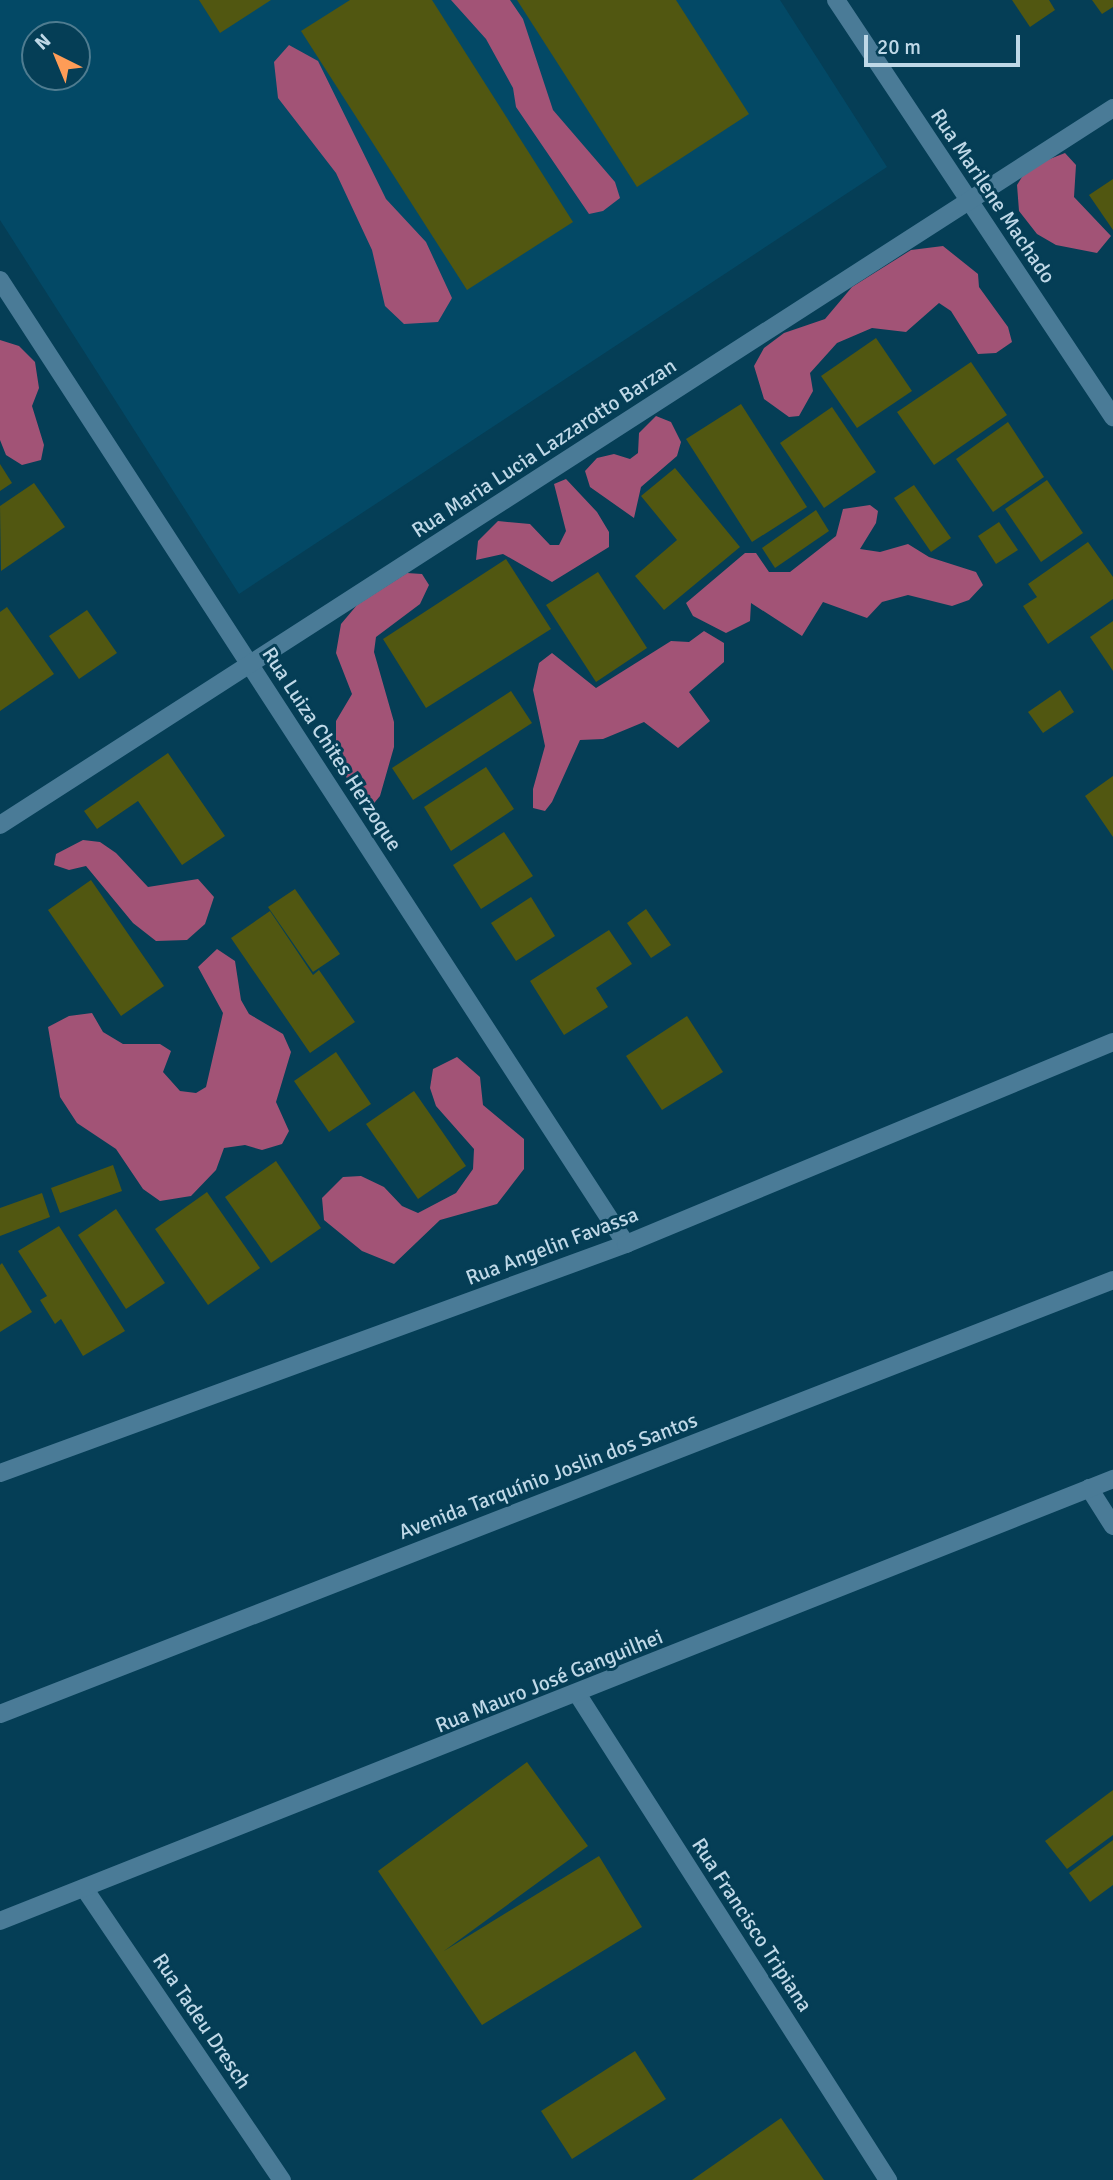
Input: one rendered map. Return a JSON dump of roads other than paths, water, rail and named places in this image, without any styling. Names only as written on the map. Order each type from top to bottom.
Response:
[{"type":"street","name":"Rua Marilene Machado","points":[[836,0],[1113,417]]},
{"type":"street","name":"Rua Maria Lucia Lazzarotto Barzan","points":[[0,825],[251,666],[968,199],[1113,108]]},
{"type":"street","name":"Rua Luiza Chites Herzoque","points":[[0,280],[626,1244]]},
{"type":"street","name":"Rua Angelin Favassa","points":[[0,1474],[626,1244],[1113,1042]]},
{"type":"street","name":"Avenida Tarquínio Joslin dos Santos","points":[[0,1714],[1113,1280]]},
{"type":"street","name":"Rua Mauro José Ganguilhei","points":[[0,1921],[578,1695],[1113,1479]]},
{"type":"street","points":[[1089,1489],[1113,1526]]},
{"type":"street","name":"Rua Francisco Tripiana","points":[[578,1695],[888,2180]]},
{"type":"street","name":"Rua Tadeu Dresch","points":[[84,1888],[282,2180]]}]
